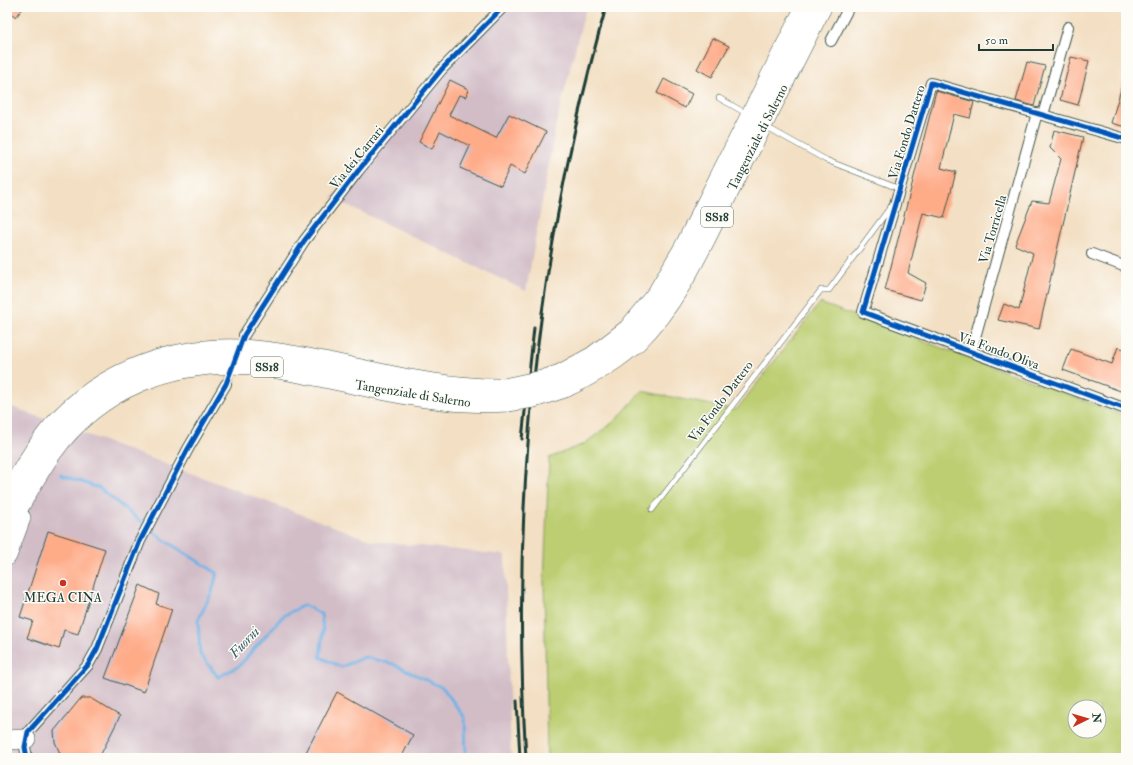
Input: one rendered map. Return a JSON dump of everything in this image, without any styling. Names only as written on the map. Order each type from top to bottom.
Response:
[{"type":"highway","name":"Tangenziale di Salerno","points":[[563,381],[628,329],[657,294],[696,222],[805,7]]},
{"type":"highway","name":"Tangenziale di Salerno","points":[[7,529],[25,480],[44,450],[58,421],[76,404],[101,386],[148,362],[168,356],[196,350],[220,348],[254,350],[295,356],[430,384],[477,388],[506,395],[542,380],[563,381],[587,378],[618,358],[649,329],[668,304],[698,254],[822,7]]},
{"type":"highway","name":"Tangenziale di Salerno","points":[[7,497],[25,480]]},
{"type":"highway","points":[[7,492],[25,480]]},
{"type":"highway","points":[[7,556],[25,480]]},
{"type":"highway","points":[[7,740],[26,739]]},
{"type":"street","name":"Via dei Carrari","points":[[244,335],[304,242],[358,171],[442,70],[503,7]]},
{"type":"street","points":[[831,41],[849,7]]},
{"type":"street","points":[[1040,114],[1068,28]]},
{"type":"street","name":"Via Fondo Dattero","points":[[863,312],[931,83],[1126,139]]},
{"type":"street","name":"Via Torricella","points":[[971,352],[1040,114]]},
{"type":"street","points":[[1092,254],[1126,266]]},
{"type":"street","name":"Via Fondo Oliva","points":[[863,312],[1126,409]]},
{"type":"street","points":[[27,758],[25,747],[26,739],[33,726],[88,665],[97,648],[140,540],[226,384]]},
{"type":"lane","points":[[719,98],[742,111]]},
{"type":"lane","name":"Via Fondo Dattero","points":[[652,510],[821,290],[829,290],[898,193],[826,160],[772,130]]},
{"type":"shaded area","points":[[496,7],[586,7],[556,124],[526,291],[332,198]]},
{"type":"shaded area","points":[[7,405],[373,541],[505,555],[511,758],[7,758]]},
{"type":"green space","points":[[820,303],[1126,416],[1126,758],[547,758],[544,581],[549,458],[584,444],[616,420],[642,391],[736,410]]},
{"type":"building","points":[[7,7],[24,7],[16,17],[7,10]]},
{"type":"building","points":[[713,38],[729,46],[712,77],[697,69]]},
{"type":"building","points":[[1071,57],[1089,61],[1078,105],[1060,100]]},
{"type":"building","points":[[1027,62],[1045,66],[1034,106],[1016,101]]},
{"type":"building","points":[[664,79],[692,94],[685,108],[657,93]]},
{"type":"building","points":[[1124,79],[1126,79],[1126,127],[1111,123]]},
{"type":"building","points":[[450,80],[468,89],[466,97],[459,95],[449,115],[496,138],[509,114],[546,132],[525,174],[510,166],[501,186],[460,168],[470,146],[440,131],[432,149],[419,142]]},
{"type":"building","points":[[936,91],[974,102],[970,118],[954,114],[941,168],[956,172],[944,218],[923,213],[908,273],[926,283],[921,300],[885,290]]},
{"type":"building","points":[[1054,130],[1083,137],[1039,329],[998,320],[1004,304],[1019,310],[1033,253],[1015,245],[1032,201],[1049,203],[1061,159],[1050,148]]},
{"type":"building","points":[[1118,347],[1126,350],[1126,393],[1063,370],[1071,349],[1112,364]]},
{"type":"building","name":"MEGA CINA","points":[[48,531],[105,549],[78,634],[64,630],[59,649],[27,638],[33,621],[20,617]]},
{"type":"building","points":[[140,585],[159,594],[156,604],[172,609],[144,692],[105,678]]},
{"type":"building","points":[[337,692],[413,735],[401,758],[303,758]]},
{"type":"building","points":[[81,698],[90,698],[120,716],[99,758],[62,758],[55,742],[54,731]]},
{"type":"waterway","name":"Fuorni","points":[[61,475],[99,488],[164,540],[217,573],[212,592],[198,620],[200,654],[218,677],[239,666],[283,616],[304,605],[321,614],[323,631],[320,657],[341,667],[365,657],[393,664],[443,688],[465,718],[466,758]]},
{"type":"tunnel","points":[[226,384],[234,361]]},
{"type":"railway","points":[[526,758],[522,663],[522,568],[526,474],[534,379],[546,285],[562,192],[582,99],[606,7]]},
{"type":"railway","points":[[522,439],[534,328]]},
{"type":"railway","points":[[517,701],[520,758]]},
{"type":"cycle path","points":[[27,758],[25,747],[28,732],[88,665],[97,649],[140,541],[188,449],[226,384],[244,335],[304,241],[358,171],[442,69],[503,7]]},
{"type":"cycle path","points":[[1126,139],[931,83],[863,312],[1126,409]]},
{"type":"place","name":"MEGA CINA","points":[[63,583]]}]
